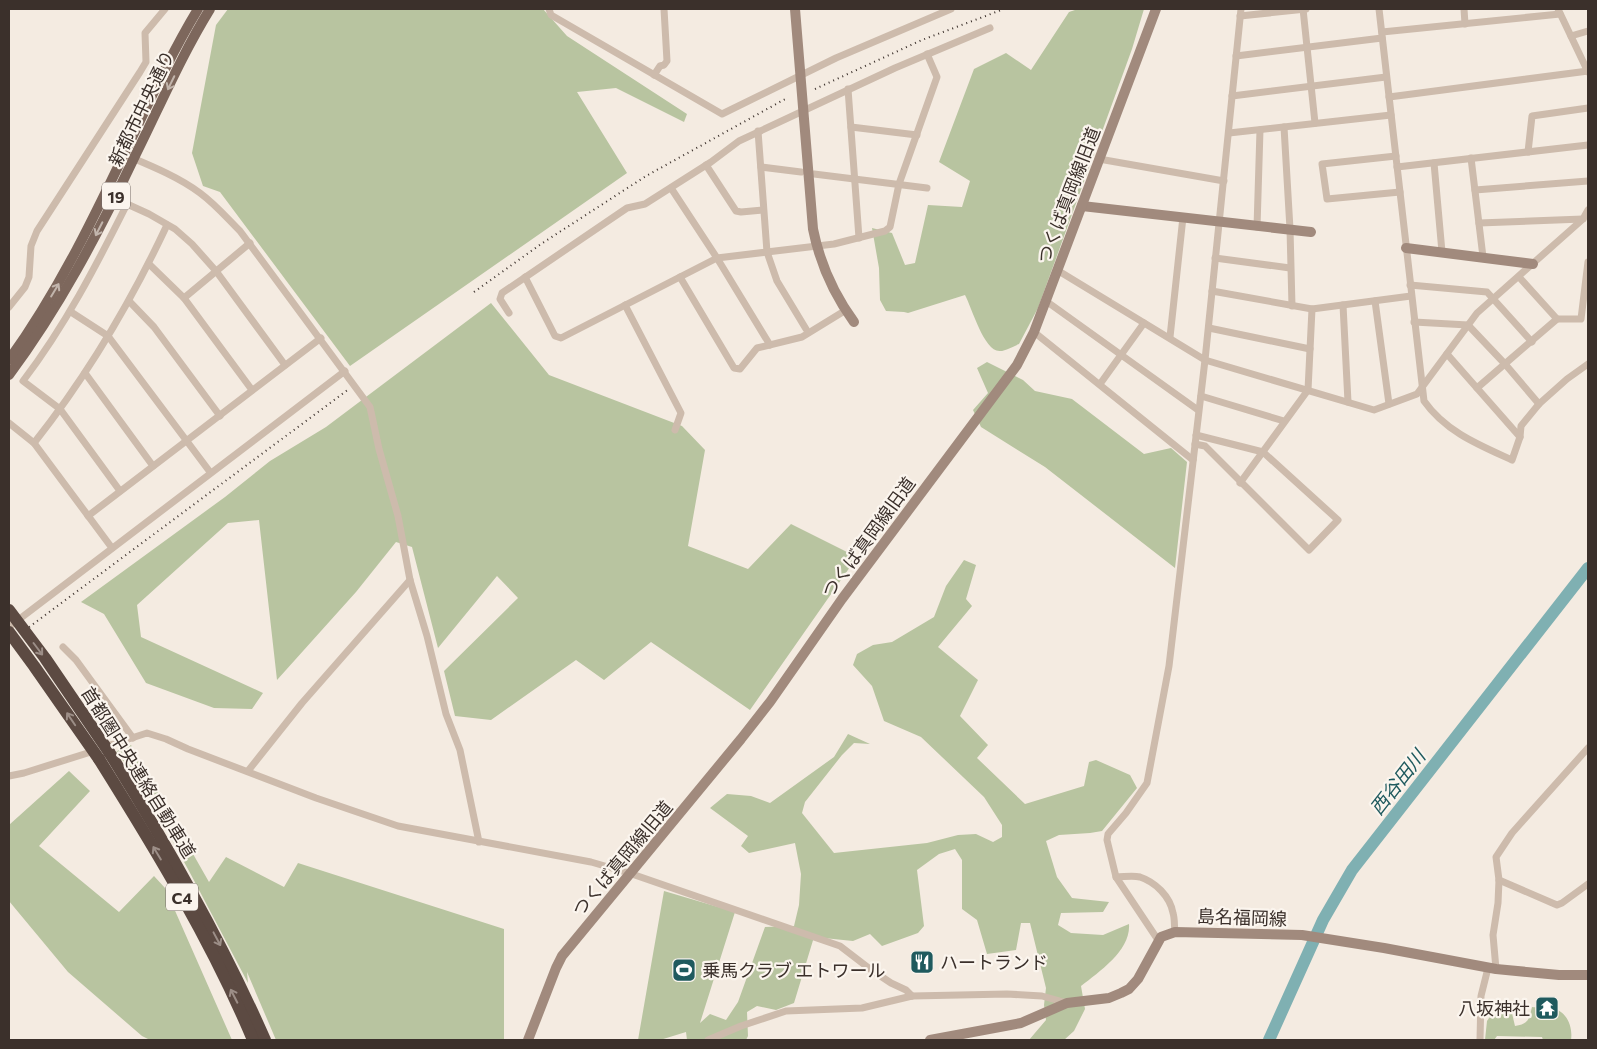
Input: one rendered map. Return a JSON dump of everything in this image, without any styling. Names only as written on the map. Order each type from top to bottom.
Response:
[{"type":"highway","name":"首都圏中央連絡自動車道","points":[[9,610],[45,658],[104,756],[181,895],[240,1009],[253,1040]]},
{"type":"highway","name":"首都圏中央連絡自動車道","points":[[9,632],[104,756],[158,831],[222,948],[265,1040]]},
{"type":"main road","name":"新都市中央通り","points":[[9,360],[62,278],[163,74],[198,9]]},
{"type":"main road","name":"新都市中央通り","points":[[9,375],[25,354],[87,253],[185,53],[210,9]]},
{"type":"street","points":[[9,307],[25,287],[29,277],[31,246],[37,232],[146,62],[145,34],[165,9]]},
{"type":"street","points":[[549,9],[551,15],[720,114],[724,114],[800,75],[871,42],[950,9]]},
{"type":"street","points":[[654,75],[660,66],[668,61],[664,9]]},
{"type":"street","points":[[795,9],[811,216],[817,247],[831,285],[854,322]]},
{"type":"street","name":"つくば真岡線旧道","points":[[528,1040],[562,956],[770,702],[848,591],[1017,365],[1034,332],[1156,9]]},
{"type":"street","points":[[930,1040],[1021,1023],[1067,1003],[1109,998],[1125,991],[1138,979],[1158,940],[1116,877],[1107,840],[1108,834],[1147,783],[1169,666],[1205,360],[1241,12],[1305,9],[1315,123]]},
{"type":"street","points":[[1379,9],[1424,401],[1429,408],[1461,436],[1474,444],[1512,460],[1520,437],[1521,426],[1539,404],[1567,379],[1588,364]]},
{"type":"street","points":[[1464,9],[1465,24]]},
{"type":"street","points":[[1236,56],[1559,11],[1588,71],[1389,97]]},
{"type":"street","points":[[509,313],[500,299],[502,293],[627,208],[645,204],[706,165],[739,141],[848,89],[990,28]]},
{"type":"street","points":[[1571,36],[1588,30]]},
{"type":"street","points":[[525,277],[555,336],[560,338],[717,258],[817,247],[885,230],[890,227],[899,184],[937,77],[927,54]]},
{"type":"street","points":[[1232,96],[1386,77]]},
{"type":"street","points":[[848,89],[859,238]]},
{"type":"street","points":[[1528,152],[1532,116],[1588,108]]},
{"type":"street","points":[[1229,133],[1391,115]]},
{"type":"street","points":[[850,127],[917,135]]},
{"type":"street","points":[[1284,127],[1292,306]]},
{"type":"street","points":[[1257,227],[1260,130]]},
{"type":"street","points":[[758,132],[767,252],[778,281],[806,329]]},
{"type":"street","points":[[1397,167],[1588,145]]},
{"type":"street","points":[[124,154],[176,178],[199,192],[218,208],[250,243],[370,407],[379,449],[398,516],[410,580],[427,636],[446,714],[460,750],[479,842]]},
{"type":"street","points":[[1396,156],[1322,164],[1327,199],[1400,192]]},
{"type":"street","points":[[1471,158],[1483,257]]},
{"type":"street","points":[[1099,159],[1224,181]]},
{"type":"street","points":[[1434,163],[1442,252]]},
{"type":"street","points":[[706,165],[736,211],[764,210]]},
{"type":"street","points":[[760,167],[801,172]]},
{"type":"street","points":[[814,174],[927,188]]},
{"type":"street","points":[[1475,190],[1588,181]]},
{"type":"street","points":[[671,188],[717,258],[770,345]]},
{"type":"street","points":[[120,491],[60,409],[23,381],[39,361],[71,312],[127,204],[168,225],[192,244],[216,271],[285,365]]},
{"type":"street","points":[[1082,206],[1311,232]]},
{"type":"street","points":[[1479,223],[1587,213]]},
{"type":"street","points":[[1057,270],[1205,360],[1374,410],[1417,394],[1477,314],[1587,213]]},
{"type":"street","points":[[1170,337],[1183,217]]},
{"type":"street","points":[[34,442],[60,409],[108,336],[149,264],[168,225]]},
{"type":"street","points":[[184,298],[250,243]]},
{"type":"street","points":[[1406,248],[1533,264]]},
{"type":"street","points":[[1215,258],[1290,268]]},
{"type":"street","points":[[1477,388],[1557,319],[1581,319],[1588,262]]},
{"type":"street","points":[[149,264],[184,298],[252,390]]},
{"type":"street","points":[[680,277],[734,368],[740,368],[757,348],[802,337],[846,310]]},
{"type":"street","points":[[1519,277],[1557,319]]},
{"type":"street","points":[[1410,285],[1487,292],[1532,342]]},
{"type":"street","points":[[1212,291],[1312,309],[1411,296]]},
{"type":"street","points":[[129,301],[154,327],[220,416]]},
{"type":"street","points":[[1046,301],[1198,410]]},
{"type":"street","points":[[1375,301],[1389,404]]},
{"type":"street","points":[[625,305],[682,414],[675,430]]},
{"type":"street","points":[[1342,305],[1348,402]]},
{"type":"street","points":[[1240,482],[1308,390],[1312,309]]},
{"type":"street","points":[[71,312],[108,336],[210,472]]},
{"type":"street","points":[[1414,322],[1468,325],[1506,364],[1539,404]]},
{"type":"street","points":[[1100,384],[1144,323]]},
{"type":"street","points":[[1208,328],[1310,349]]},
{"type":"street","points":[[1034,332],[1193,460]]},
{"type":"street","points":[[88,516],[321,338]]},
{"type":"street","points":[[1447,354],[1520,437]]},
{"type":"street","points":[[9,627],[345,371]]},
{"type":"street","points":[[85,373],[154,466]]},
{"type":"street","points":[[1201,396],[1284,421]]},
{"type":"street","points":[[9,424],[34,442],[112,548]]},
{"type":"street","points":[[1195,444],[1205,446],[1309,550],[1338,520],[1263,452],[1196,435]]},
{"type":"street","points":[[248,771],[302,703],[410,580]]},
{"type":"street","points":[[63,647],[76,660],[133,738]]},
{"type":"street","points":[[9,776],[147,733],[316,798],[398,826],[591,862],[706,899],[840,946],[870,969],[906,990],[912,996]]},
{"type":"street","points":[[1480,1040],[1481,996],[1492,969],[1493,935],[1498,903],[1499,880],[1496,857],[1512,833],[1588,748]]},
{"type":"street","points":[[1116,877],[1139,877],[1157,887],[1171,906],[1175,932]]},
{"type":"street","points":[[1499,880],[1556,905],[1562,904],[1588,884]]},
{"type":"street","name":"島名福岡線","points":[[1158,940],[1164,935],[1175,932],[1315,937],[1492,969],[1559,975],[1588,974]]},
{"type":"street","points":[[708,1040],[786,1011],[862,1008],[912,996],[1007,994],[1042,996],[1067,1003]]},
{"type":"green space","points":[[228,9],[543,9],[567,36],[687,114],[684,122],[616,88],[577,92],[627,173],[350,366],[220,192],[203,186],[192,153],[216,25]]},
{"type":"green space","points":[[1078,9],[1144,9],[1132,49],[1038,308],[1019,344],[1000,351],[994,349],[979,328],[965,295],[908,313],[886,311],[880,300],[879,268],[872,228],[892,233],[905,265],[915,263],[928,205],[962,207],[970,181],[939,162],[974,69],[1006,53],[1031,70],[1069,12]]},
{"type":"green space","points":[[491,303],[549,375],[682,426],[705,450],[688,546],[748,569],[791,524],[857,557],[750,710],[651,642],[604,680],[576,660],[491,720],[455,716],[444,671],[518,598],[497,576],[438,648],[412,547],[396,542],[356,592],[277,680],[259,520],[228,523],[137,605],[141,637],[263,693],[252,709],[214,708],[146,683],[104,614],[81,602],[225,497],[270,461],[326,427]]},
{"type":"green space","points":[[987,362],[1023,380],[1035,391],[1072,399],[1144,454],[1171,448],[1187,462],[1175,568],[1045,467],[981,427],[973,410],[988,393],[977,368]]},
{"type":"green space","points":[[964,560],[976,565],[966,599],[972,606],[938,647],[978,680],[960,716],[988,745],[977,758],[1025,804],[1084,786],[1089,762],[1096,760],[1130,775],[1137,788],[1102,831],[1059,835],[1046,841],[1057,877],[1072,898],[1109,902],[1103,912],[1061,913],[1058,925],[1071,933],[1103,935],[1129,924],[1125,943],[1120,951],[1105,967],[1081,986],[1085,1009],[1074,1031],[1064,1040],[1029,1040],[1046,1020],[1044,1005],[1046,988],[1030,923],[1021,923],[1016,950],[987,954],[977,920],[962,909],[962,860],[955,849],[939,854],[917,870],[924,926],[918,933],[882,946],[870,934],[853,941],[814,937],[794,1003],[776,1010],[757,1006],[747,1012],[748,1036],[746,1040],[687,1040],[686,1032],[660,1040],[638,1040],[664,891],[735,912],[700,1023],[710,1014],[726,1020],[738,1002],[765,927],[794,926],[799,905],[801,874],[795,843],[749,853],[741,846],[748,836],[710,808],[727,794],[751,796],[770,803],[834,757],[848,734],[870,744],[854,743],[842,755],[805,802],[802,813],[834,853],[927,843],[958,835],[976,834],[993,842],[1002,837],[1002,825],[984,797],[921,737],[884,721],[872,686],[853,665],[857,654],[873,645],[892,642],[934,617],[946,586]]},
{"type":"green space","points":[[131,745],[209,882],[226,857],[284,887],[298,863],[504,929],[504,1040],[276,1040],[247,972],[248,983],[139,780],[116,752],[123,747]]},
{"type":"green space","points":[[69,771],[90,791],[39,846],[119,912],[154,876],[165,888],[232,1040],[150,1040],[142,1036],[68,972],[9,901],[9,825]]},
{"type":"green space","points":[[1510,1005],[1515,1026],[1527,1021],[1532,1007],[1547,1007],[1562,1012],[1570,1025],[1571,1040],[1543,1040],[1542,1037],[1497,1036],[1494,1040],[1485,1040],[1487,1021],[1497,1006]]},
{"type":"waterway","name":"西谷田川","points":[[1269,1040],[1323,920],[1352,870],[1588,568]]},
{"type":"railway","points":[[815,89],[922,40],[1004,9]]},
{"type":"railway","points":[[474,292],[541,244],[646,176],[787,98]]},
{"type":"railway","points":[[9,642],[349,389]]},
{"type":"place","name":"ハートランド","points":[[922,962]]},
{"type":"place","name":"乗馬クラブ エトワール","points":[[684,970]]},
{"type":"place","name":"八坂神社","points":[[1547,1008]]}]
